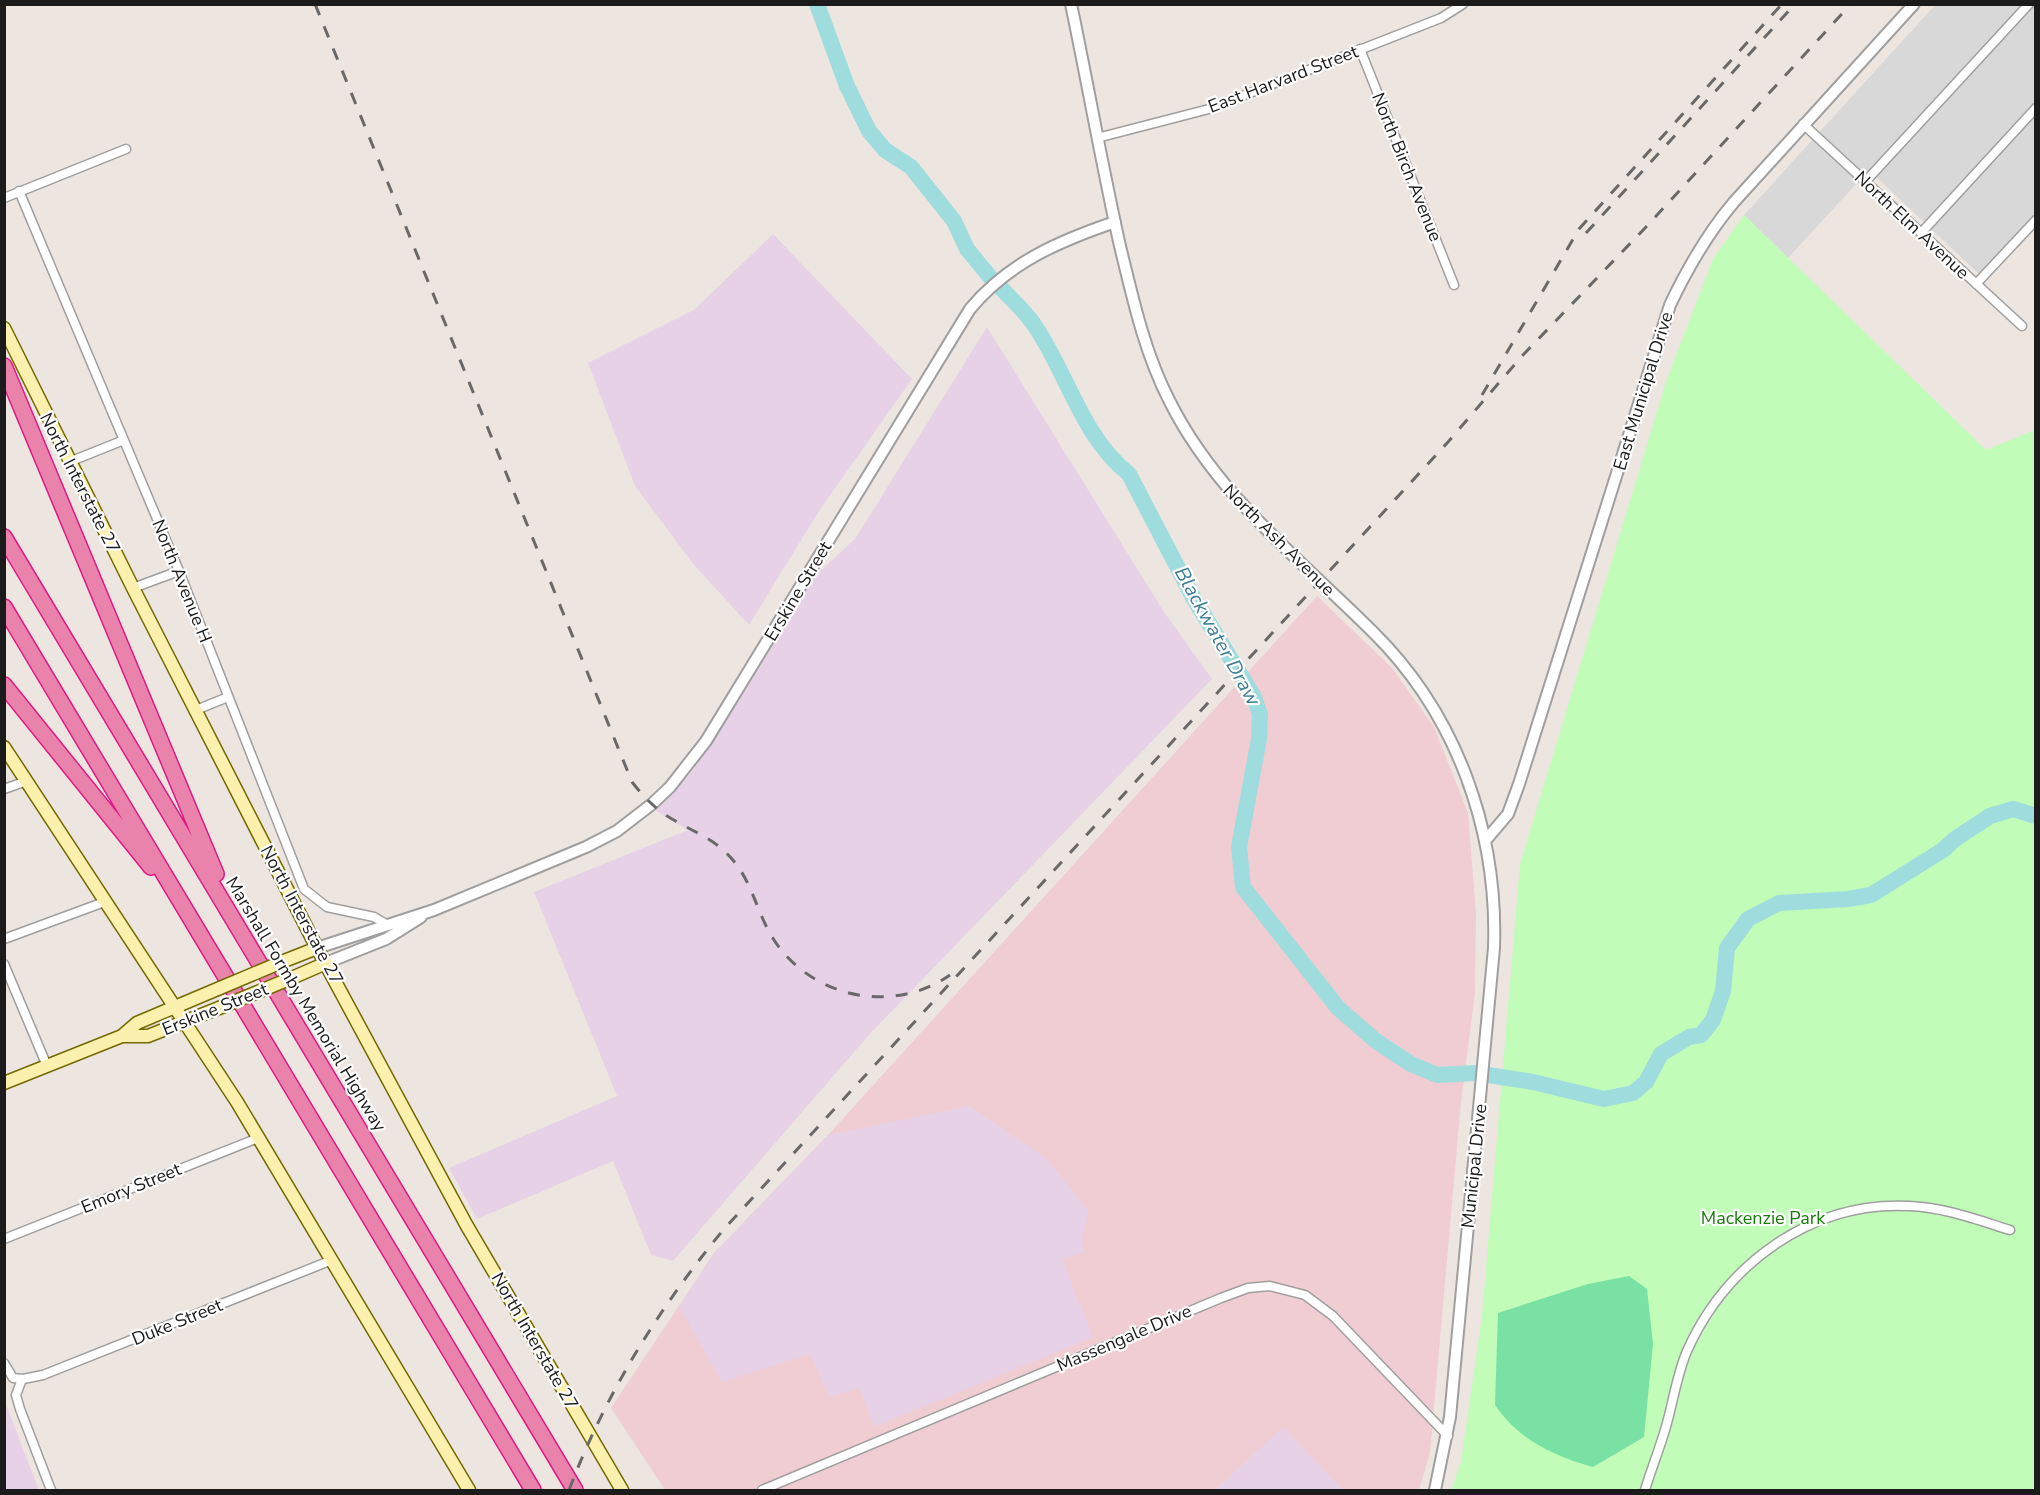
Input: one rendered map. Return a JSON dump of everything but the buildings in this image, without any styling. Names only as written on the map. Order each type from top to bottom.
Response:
[{"type":"highway","points":[[4,366],[198,836],[253,953]]},
{"type":"highway","name":"Marshall Formby Memorial Highway","points":[[4,537],[576,1491]]},
{"type":"highway","points":[[4,607],[533,1491]]},
{"type":"highway","points":[[4,685],[182,905]]},
{"type":"highway","points":[[526,1409],[582,1491]]},
{"type":"main road","name":"North Interstate 27","points":[[4,328],[132,588],[317,948],[467,1226],[622,1491]]},
{"type":"main road","points":[[4,747],[186,1021],[469,1491]]},
{"type":"main road","name":"Erskine Street","points":[[4,1083],[122,1036],[137,1023],[317,948]]},
{"type":"main road","name":"Erskine Street","points":[[122,1036],[148,1036],[326,963]]},
{"type":"street","name":"North Ash Avenue","points":[[1071,4],[1096,138],[1138,323],[1168,399],[1213,471],[1251,516],[1373,632],[1412,678],[1444,726],[1456,750],[1475,800],[1485,841]]},
{"type":"street","name":"East Harvard Street","points":[[1096,138],[1209,109],[1441,18],[1463,4]]},
{"type":"street","name":"East Municipal Drive","points":[[1485,841],[1508,813],[1519,784],[1670,305],[1688,267],[1714,226],[1803,124],[1914,4]]},
{"type":"street","points":[[1865,182],[2030,4]]},
{"type":"street","name":"North Birch Avenue","points":[[1360,49],[1454,285]]},
{"type":"street","points":[[1920,232],[2036,108]]},
{"type":"street","name":"North Elm Avenue","points":[[1803,124],[2022,326]]},
{"type":"street","points":[[4,198],[126,148]]},
{"type":"street","name":"North Avenue H","points":[[19,191],[179,571],[304,889],[327,907],[374,917],[386,924]]},
{"type":"street","points":[[1976,284],[2036,220]]},
{"type":"street","name":"Erskine Street","points":[[317,948],[434,909],[586,848],[635,819],[670,787],[711,732],[970,309],[998,279],[1020,263],[1062,241],[1115,222]]},
{"type":"street","points":[[69,462],[124,440]]},
{"type":"street","points":[[132,588],[179,571]]},
{"type":"street","points":[[196,710],[228,697]]},
{"type":"street","points":[[4,789],[27,781]]},
{"type":"street","name":"Municipal Drive","points":[[1435,1491],[1448,1436],[1484,1066],[1495,919],[1485,841]]},
{"type":"street","points":[[4,939],[107,901]]},
{"type":"street","name":"Erskine Street","points":[[326,963],[386,939],[434,909]]},
{"type":"street","points":[[4,964],[46,1066]]},
{"type":"street","name":"Emory Street","points":[[4,1239],[258,1138]]},
{"type":"street","points":[[1645,1491],[1681,1367],[1694,1337],[1716,1301],[1749,1265],[1779,1241],[1825,1218],[1874,1207],[1915,1207],[1971,1217],[2010,1230]]},
{"type":"street","name":"Duke Street","points":[[22,1379],[43,1375],[332,1260]]},
{"type":"street","name":"Massengale Drive","points":[[762,1491],[1221,1298],[1248,1288],[1270,1286],[1305,1295],[1333,1316],[1448,1436]]},
{"type":"street","points":[[4,1363],[13,1378],[22,1379],[16,1395],[51,1491]]},
{"type":"shaded area","points":[[1935,5],[2035,5],[2035,214],[1980,275],[1869,170],[1788,258],[1744,215]]},
{"type":"shaded area","points":[[773,234],[912,379],[819,511],[749,625],[694,565],[635,486],[588,363],[694,310]]},
{"type":"shaded area","points":[[987,327],[1164,612],[1212,679],[868,1036],[673,1261],[651,1255],[613,1161],[477,1219],[449,1168],[617,1096],[534,892],[688,830],[655,810],[690,774],[717,735],[809,581],[855,539]]},
{"type":"shaded area","points":[[1317,596],[1392,668],[1434,727],[1468,813],[1476,913],[1475,993],[1461,1102],[1430,1453],[1419,1490],[1343,1490],[1283,1428],[1215,1490],[665,1490],[611,1408],[714,1253],[828,1135]]},
{"type":"shaded area","points":[[969,1106],[1047,1159],[1088,1210],[1082,1242],[1085,1251],[1062,1260],[1093,1337],[874,1427],[859,1387],[829,1398],[810,1354],[722,1382],[679,1306],[714,1253],[828,1135]]},
{"type":"shaded area","points":[[5,1402],[39,1490],[5,1490]]},
{"type":"shaded area","points":[[1283,1427],[1343,1490],[1215,1490]]},
{"type":"green space","name":"Mackenzie Park","points":[[1744,215],[1986,450],[2035,430],[2035,1490],[1451,1490],[1461,1462],[1482,1316],[1520,864],[1666,382],[1713,259]]},
{"type":"green space","points":[[1629,1276],[1647,1289],[1653,1344],[1644,1437],[1593,1467],[1565,1458],[1538,1445],[1515,1428],[1495,1405],[1498,1313],[1588,1284]]},
{"type":"waterway","name":"Blackwater Draw","points":[[811,4],[820,13]]},
{"type":"waterway","name":"Blackwater Draw","points":[[817,4],[847,86],[869,131],[885,150],[911,167],[954,221],[967,249],[990,277]]},
{"type":"waterway","name":"Blackwater Draw","points":[[1001,288],[1035,326],[1087,424],[1099,442],[1129,474],[1194,599],[1253,695],[1260,714],[1259,739],[1239,847],[1243,887],[1338,1008],[1376,1041],[1411,1064],[1437,1075],[1475,1073],[1533,1082],[1604,1099],[1633,1093],[1646,1082],[1661,1054],[1689,1037],[1701,1035],[1713,1020],[1723,991],[1727,948],[1748,919],[1779,903],[1848,899],[1871,895],[1943,850],[1955,839],[1990,816],[2013,809],[2036,816]]},
{"type":"railway","points":[[315,4],[632,782],[661,811],[711,841],[732,859],[745,878],[774,940],[790,960],[810,976],[831,987],[855,994],[879,997],[904,995],[928,987],[950,975]]},
{"type":"railway","points":[[1482,395],[1579,229],[1782,4]]},
{"type":"railway","points":[[1586,233],[1795,4]]},
{"type":"railway","points":[[569,1490],[600,1420],[636,1353],[677,1290],[724,1229],[1448,442],[1522,356],[1646,227],[1851,4]]}]
